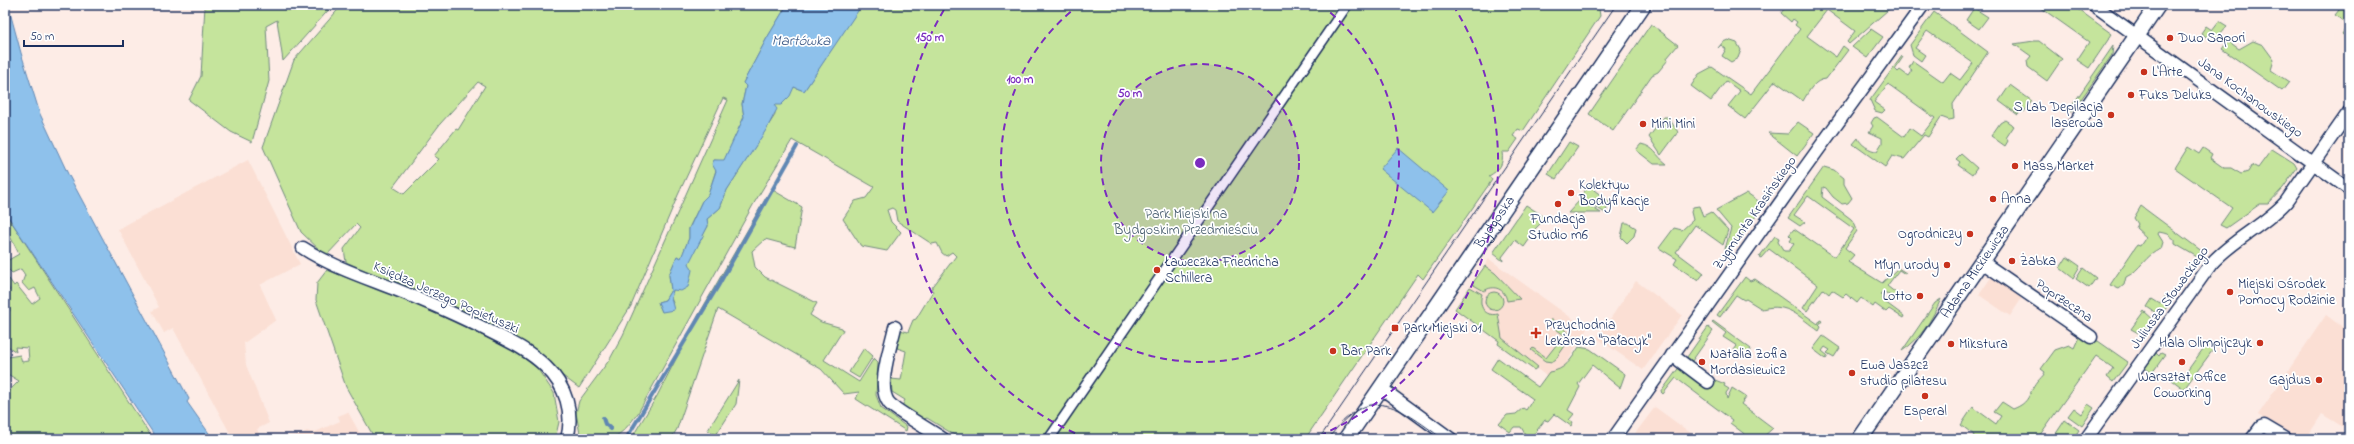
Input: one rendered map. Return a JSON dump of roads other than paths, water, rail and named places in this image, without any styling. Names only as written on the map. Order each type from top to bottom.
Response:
[{"type":"street","points":[[1049,439],[1347,5]]},
{"type":"street","name":"Bydgoska","points":[[1346,439],[1643,5]]},
{"type":"street","name":"Zygmunta Krasińskiego","points":[[1613,439],[1923,5]]},
{"type":"street","name":"Jana Kochanowskiego","points":[[2094,5],[2314,162],[2349,189]]},
{"type":"street","name":"Adama Mickiewicza","points":[[1860,439],[2158,5]]},
{"type":"street","name":"Juliusza Słowackiego","points":[[2089,438],[2211,264],[2233,243],[2277,212],[2349,112]]},
{"type":"street","name":"Księdza Jerzego Popiełuszki","points":[[303,248],[325,262],[418,298],[517,345],[546,367],[560,385],[569,406],[570,435]]},
{"type":"street","name":"Poprzeczna","points":[[1982,262],[2091,337]]},
{"type":"street","points":[[895,327],[883,382],[884,393],[889,403],[943,439]]},
{"type":"street","points":[[1672,355],[1708,382]]},
{"type":"street","points":[[1381,388],[1451,439]]},
{"type":"street","points":[[2252,439],[2261,427],[2264,426],[2286,439]]},
{"type":"water","points":[[5,5],[8,5],[40,114],[68,174],[189,399],[187,402],[213,439],[157,439],[5,212]]},
{"type":"water","name":"Martówka","points":[[787,5],[862,5],[804,91],[794,87],[790,96],[781,105],[774,105],[777,109],[766,130],[727,190],[720,208],[707,219],[708,226],[689,263],[692,270],[688,287],[681,291],[673,290],[671,298],[674,310],[662,312],[658,302],[665,300],[671,290],[669,275],[677,256],[681,258],[689,238],[689,229],[702,201],[708,195],[716,171],[712,164],[714,160],[724,160],[744,117],[742,104],[746,86],[743,83],[767,38]]},
{"type":"water","points":[[1398,148],[1449,191],[1432,212],[1380,169]]},
{"type":"waterway","points":[[626,439],[718,286],[797,146]]},
{"type":"waterway","points":[[603,418],[605,424],[611,429]]},
{"type":"tram line","points":[[1319,439],[1616,5]]},
{"type":"tram line","points":[[1328,439],[1343,421],[1357,410],[1370,405],[1384,405],[1397,409],[1443,439]]},
{"type":"place","name":"Duo Sapori","points":[[2170,38]]},
{"type":"place","name":"L'Arte","points":[[2144,72]]},
{"type":"place","name":"Fuks Deluks","points":[[2131,95]]},
{"type":"place","name":"S Lab Depilacja laserowa","points":[[2111,115]]},
{"type":"place","name":"Mini Mini","points":[[1643,124]]},
{"type":"place","name":"Mass Market","points":[[2015,166]]},
{"type":"place","name":"Kolektyw Bodyfikacje","points":[[1571,193]]},
{"type":"place","name":"Anna","points":[[1993,199]]},
{"type":"place","name":"Fundacja Studio m6","points":[[1558,204]]},
{"type":"place","name":"Ogrodniczy","points":[[1970,234]]},
{"type":"place","name":"Żabka","points":[[2012,261]]},
{"type":"place","name":"Młyn urody","points":[[1947,265]]},
{"type":"place","name":"Ławeczka Friedricha Schillera","points":[[1157,270]]},
{"type":"place","name":"Miejski Ośrodek Pomocy Rodzinie","points":[[2230,292]]},
{"type":"place","name":"Lotto","points":[[1920,296]]},
{"type":"place","name":"Park Miejski 01","points":[[1395,328]]},
{"type":"place","name":"Przychodnia Lekarska \"Pałacyk\"","points":[[1536,333]]},
{"type":"place","name":"Hala Olimpijczyk","points":[[2260,343]]},
{"type":"place","name":"Mikstura","points":[[1951,344]]},
{"type":"place","name":"Bar Park","points":[[1333,351]]},
{"type":"place","name":"Natalia Zofia Mordasiewicz","points":[[1702,362]]},
{"type":"place","name":"Warsztat Office Coworking","points":[[2182,362]]},
{"type":"place","name":"Ewa Jaszcz studio pilatesu","points":[[1852,373]]},
{"type":"place","name":"Gajdus","points":[[2319,380]]},
{"type":"place","name":"Esperal","points":[[1925,396]]},
{"type":"park label","name":"Park Miejski na Bydgoskim Przedmieściu","points":[[1186,222]]}]
